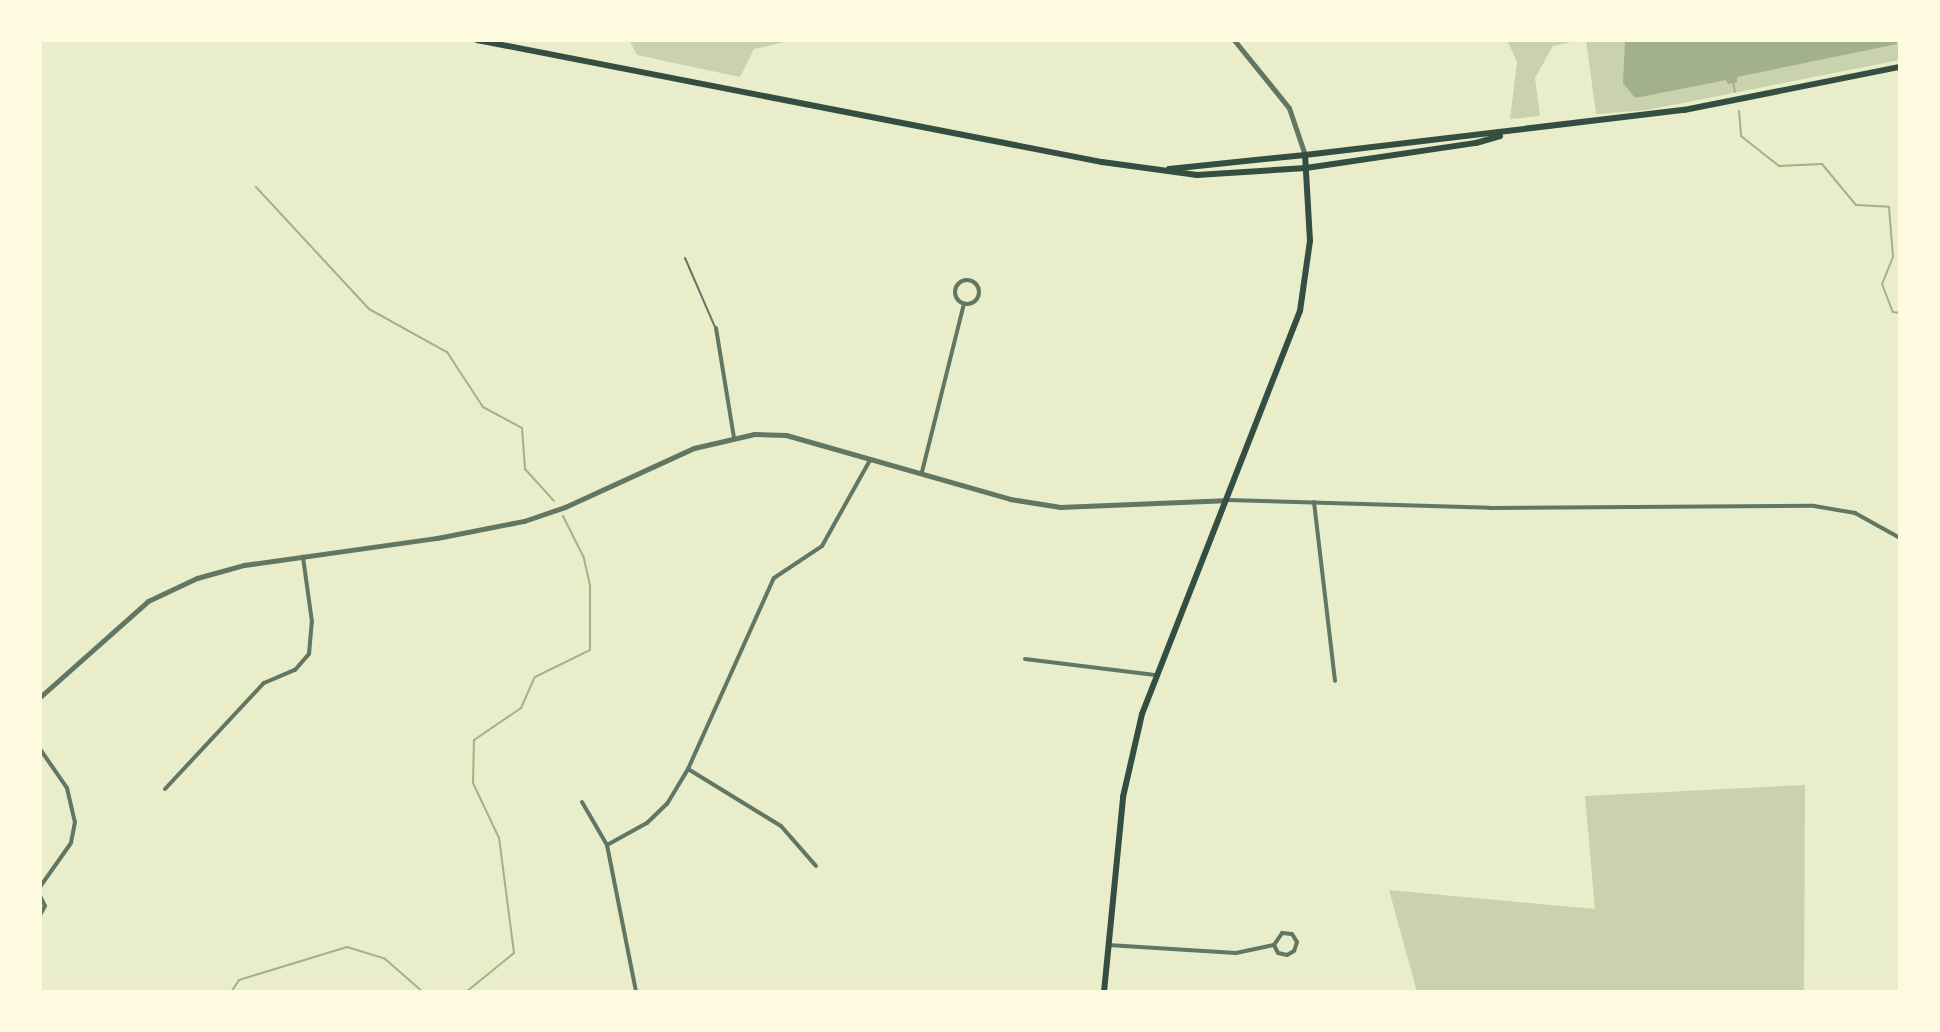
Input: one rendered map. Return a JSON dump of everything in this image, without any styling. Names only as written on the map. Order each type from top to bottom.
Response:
[{"type":"main road","points":[[477,40],[1087,160],[1197,175],[1306,168],[1476,143],[1509,133]]},
{"type":"main road","points":[[1165,169],[1474,133],[1509,133],[1684,110],[1900,67]]},
{"type":"main road","points":[[1104,992],[1124,791],[1138,729],[1155,675],[1300,311],[1310,241],[1305,155]]},
{"type":"street","points":[[1234,40],[1289,108],[1305,155]]},
{"type":"street","points":[[970,280],[978,287],[979,295],[972,303],[964,304],[957,299],[955,288],[961,281],[970,280]]},
{"type":"street","points":[[922,472],[964,304]]},
{"type":"street","points":[[716,328],[734,438]]},
{"type":"street","points":[[40,697],[134,613],[161,593],[224,569],[437,538],[539,517],[676,455],[754,434],[786,435],[1010,499],[1060,507],[1224,500],[1490,508],[1814,506],[1862,516],[1900,538]]},
{"type":"street","points":[[607,845],[655,817],[673,796],[774,578],[822,546],[871,458]]},
{"type":"street","points":[[1314,502],[1335,681]]},
{"type":"street","points":[[165,789],[264,683],[295,670],[309,654],[312,622],[303,557]]},
{"type":"street","points":[[1025,659],[1155,675]]},
{"type":"street","points":[[40,749],[67,788],[75,822],[71,843],[40,887]]},
{"type":"street","points":[[688,769],[781,826],[816,866]]},
{"type":"street","points":[[582,802],[607,845],[636,992]]},
{"type":"street","points":[[40,896],[45,906],[40,915]]},
{"type":"street","points":[[1286,932],[1297,942],[1294,951],[1287,955],[1278,953],[1274,945],[1277,936],[1286,932]]},
{"type":"street","points":[[1108,945],[1236,953],[1274,945]]},
{"type":"lane","points":[[685,258],[716,328]]},
{"type":"shaded area","points":[[629,40],[793,40],[754,49],[740,77],[637,55]]},
{"type":"shaded area","points":[[1507,40],[1581,40],[1553,46],[1535,78],[1540,116],[1510,119],[1517,62]]},
{"type":"shaded area","points":[[1586,40],[1900,40],[1900,60],[1647,110],[1596,114]]},
{"type":"shaded area","points":[[1625,40],[1896,40],[1897,44],[1737,77],[1737,82],[1728,84],[1726,80],[1635,98],[1623,83]]},
{"type":"shaded area","points":[[1805,785],[1804,992],[1417,992],[1389,890],[1595,909],[1585,796]]},
{"type":"waterway","points":[[1733,81],[1735,92]]},
{"type":"waterway","points":[[1739,111],[1741,136],[1779,166],[1822,164],[1856,205],[1889,207],[1893,257],[1882,284],[1893,312],[1900,313]]},
{"type":"waterway","points":[[256,187],[369,309],[447,352],[483,407],[522,428],[525,469],[554,501]]},
{"type":"waterway","points":[[466,992],[514,953],[499,838],[473,783],[474,740],[521,708],[535,677],[590,650],[590,585],[584,558],[563,516]]},
{"type":"waterway","points":[[231,992],[239,980],[347,947],[384,958],[423,992]]}]
